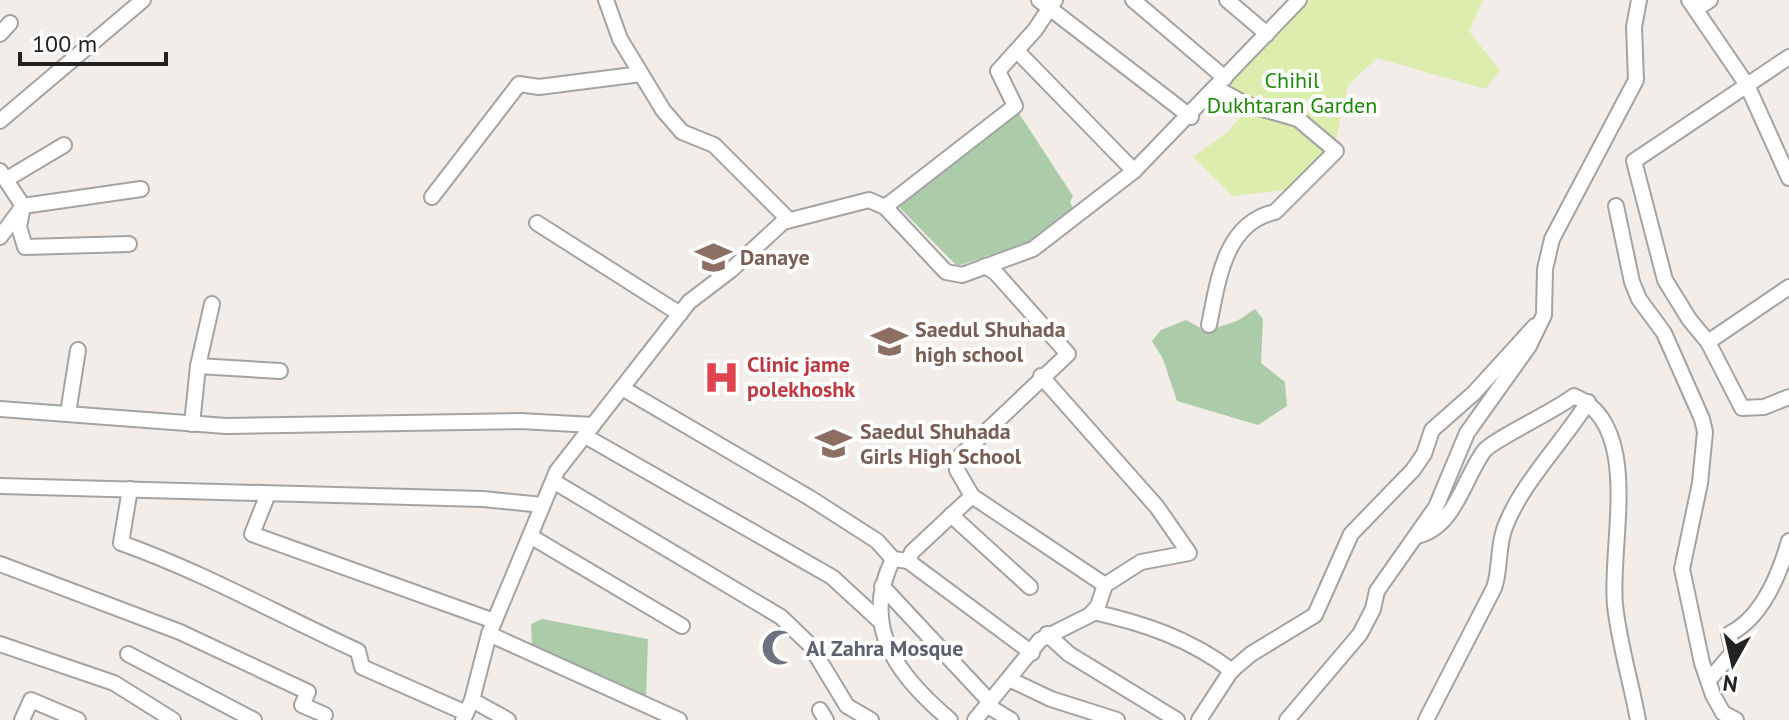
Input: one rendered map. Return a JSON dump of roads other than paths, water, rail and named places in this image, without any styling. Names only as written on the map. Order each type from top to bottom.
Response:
[{"type":"street","points":[[0,121],[39,92],[143,0]]},
{"type":"street","points":[[606,0],[620,39],[663,110],[682,132],[714,145],[789,220]]},
{"type":"street","points":[[1133,0],[1245,104],[1298,119],[1336,151],[1275,212],[1263,215],[1240,233],[1224,258],[1209,325]]},
{"type":"street","points":[[1227,0],[1267,34]]},
{"type":"street","points":[[467,711],[492,627],[553,481],[689,302],[789,220],[869,200],[885,207],[946,272],[962,275],[1033,249],[1134,171],[1191,117],[1299,0]]},
{"type":"street","points":[[1287,720],[1360,634],[1373,609],[1377,591],[1436,507],[1467,433],[1529,346],[1544,315],[1545,269],[1552,239],[1636,80],[1634,27],[1639,0]]},
{"type":"street","points":[[1710,0],[1692,4],[1747,85],[1788,173]]},
{"type":"street","points":[[885,207],[1015,106],[998,71],[1017,51],[1048,3],[1191,117]]},
{"type":"street","points":[[1017,51],[1134,171]]},
{"type":"street","points":[[1789,57],[1634,161],[1665,280],[1689,319],[1708,342],[1742,408],[1764,407],[1789,397]]},
{"type":"street","points":[[432,197],[519,84],[539,87],[641,74]]},
{"type":"street","points":[[64,145],[3,175],[23,206],[19,227],[25,247],[129,244]]},
{"type":"street","points":[[0,237],[23,206],[141,189]]},
{"type":"street","points":[[1616,206],[1639,299],[1664,333],[1702,419],[1705,432],[1700,483],[1682,569],[1702,663],[1717,706],[1736,720]]},
{"type":"street","points":[[537,223],[680,314]]},
{"type":"street","points":[[985,266],[996,273],[1068,354],[1041,376],[956,460],[957,470],[972,496],[1105,585]]},
{"type":"street","points":[[1708,342],[1789,287]]},
{"type":"street","points":[[192,424],[198,366],[212,304]]},
{"type":"street","points":[[1199,720],[1218,685],[1232,671],[1251,654],[1315,615],[1351,534],[1413,470],[1424,454],[1432,430],[1474,393],[1532,326],[1539,325]]},
{"type":"street","points":[[68,413],[78,350]]},
{"type":"street","points":[[198,366],[280,371]]},
{"type":"street","points":[[975,720],[1047,634],[1093,612],[1105,585],[1141,562],[1189,553],[1157,507],[1041,376]]},
{"type":"street","points":[[622,388],[810,498],[877,541],[1032,653]]},
{"type":"street","points":[[1417,536],[1433,532],[1452,508],[1485,448],[1545,416],[1574,396],[1588,402],[1602,416],[1610,432],[1617,471],[1615,608],[1638,720]]},
{"type":"street","points":[[1426,720],[1494,588],[1499,572],[1497,554],[1506,525],[1588,402]]},
{"type":"street","points":[[0,409],[192,424],[341,426],[520,421],[589,431],[832,577],[881,622]]},
{"type":"street","points":[[553,481],[781,617],[810,645],[847,706],[871,720]]},
{"type":"street","points":[[0,486],[483,499],[542,505]]},
{"type":"street","points":[[130,489],[121,543],[190,569],[294,624],[358,651],[362,667],[467,711],[508,720]]},
{"type":"street","points":[[268,494],[252,534],[492,627],[679,720]]},
{"type":"street","points":[[950,720],[902,675],[881,622],[882,586],[900,560],[972,496]]},
{"type":"street","points":[[951,515],[1030,587]]},
{"type":"street","points":[[530,536],[682,626]]},
{"type":"street","points":[[1709,680],[1733,652],[1729,634],[1753,615],[1779,578],[1789,541]]},
{"type":"street","points":[[0,564],[180,632],[308,692],[295,720]]},
{"type":"street","points":[[882,586],[990,705],[1011,720]]},
{"type":"street","points":[[1093,612],[1161,632],[1208,652],[1232,671]]},
{"type":"street","points":[[1047,634],[1069,654],[1177,720]]},
{"type":"street","points":[[0,644],[114,683],[173,720]]},
{"type":"street","points":[[128,654],[254,720]]},
{"type":"street","points":[[1011,680],[1051,699],[1117,720]]},
{"type":"street","points":[[22,720],[31,700],[78,720]]},
{"type":"street","points":[[302,705],[325,715]]},
{"type":"place","name":"Danaye","points":[[714,257]]},
{"type":"place","name":"Saedul Shuhada high school","points":[[889,342]]},
{"type":"place","name":"Clinic jame polekhoshk","points":[[721,377]]},
{"type":"place","name":"Saedul Shuhada Girls High School","points":[[834,444]]},
{"type":"place","name":"Al Zahra Mosque","points":[[780,648]]},
{"type":"park label","name":"Chihil Dukhtaran Garden","points":[[1292,92]]}]
